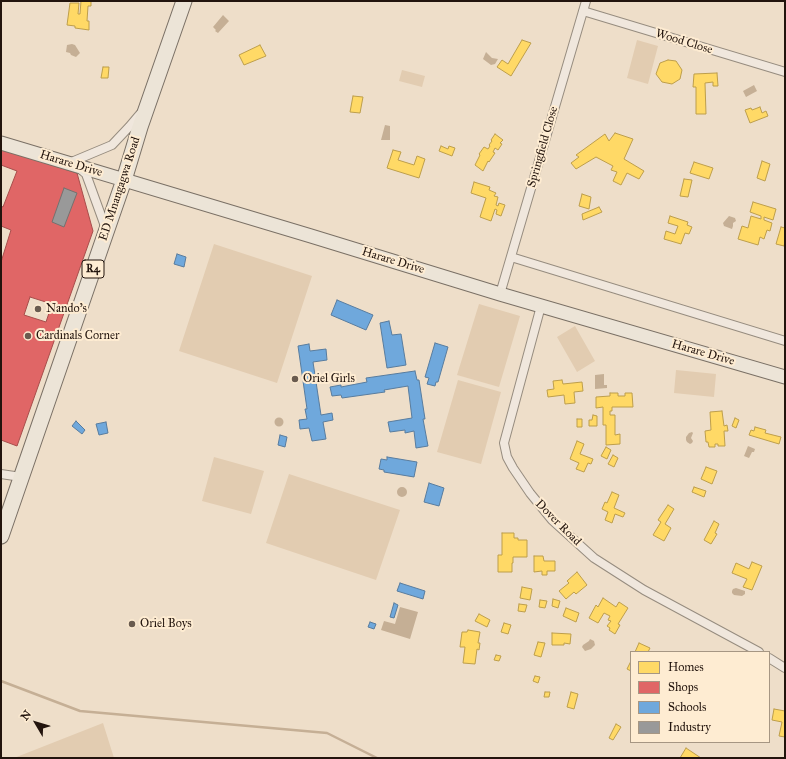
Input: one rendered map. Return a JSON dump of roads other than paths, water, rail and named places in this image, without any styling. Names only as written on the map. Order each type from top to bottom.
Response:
[{"type":"highway","name":"ED Mnangagwa Road","points":[[1,536],[107,230],[148,103],[184,1]]},
{"type":"main road","name":"Harare Drive","points":[[1,143],[500,294],[785,377]]},
{"type":"street","name":"Springfield Close","points":[[500,294],[586,1]]},
{"type":"street","name":"Wood Close","points":[[584,11],[785,72]]},
{"type":"street","points":[[107,230],[86,174],[72,164],[112,145],[148,103]]},
{"type":"street","points":[[511,257],[785,342]]},
{"type":"street","name":"Dover Road","points":[[541,306],[504,443],[507,457],[513,468],[530,493],[552,520],[594,558],[644,590],[757,651]]},
{"type":"street","points":[[1,474],[21,477]]},
{"type":"street","points":[[770,659],[785,668]]},
{"type":"waterway","points":[[1,681],[80,711],[327,733],[377,758]]},
{"type":"place","name":"Nando's","points":[[38,309]]},
{"type":"place","name":"Cardinals Corner","points":[[28,336]]},
{"type":"place","name":"Oriel Girls","points":[[295,379]]},
{"type":"place","name":"Oriel Boys","points":[[132,624]]}]
